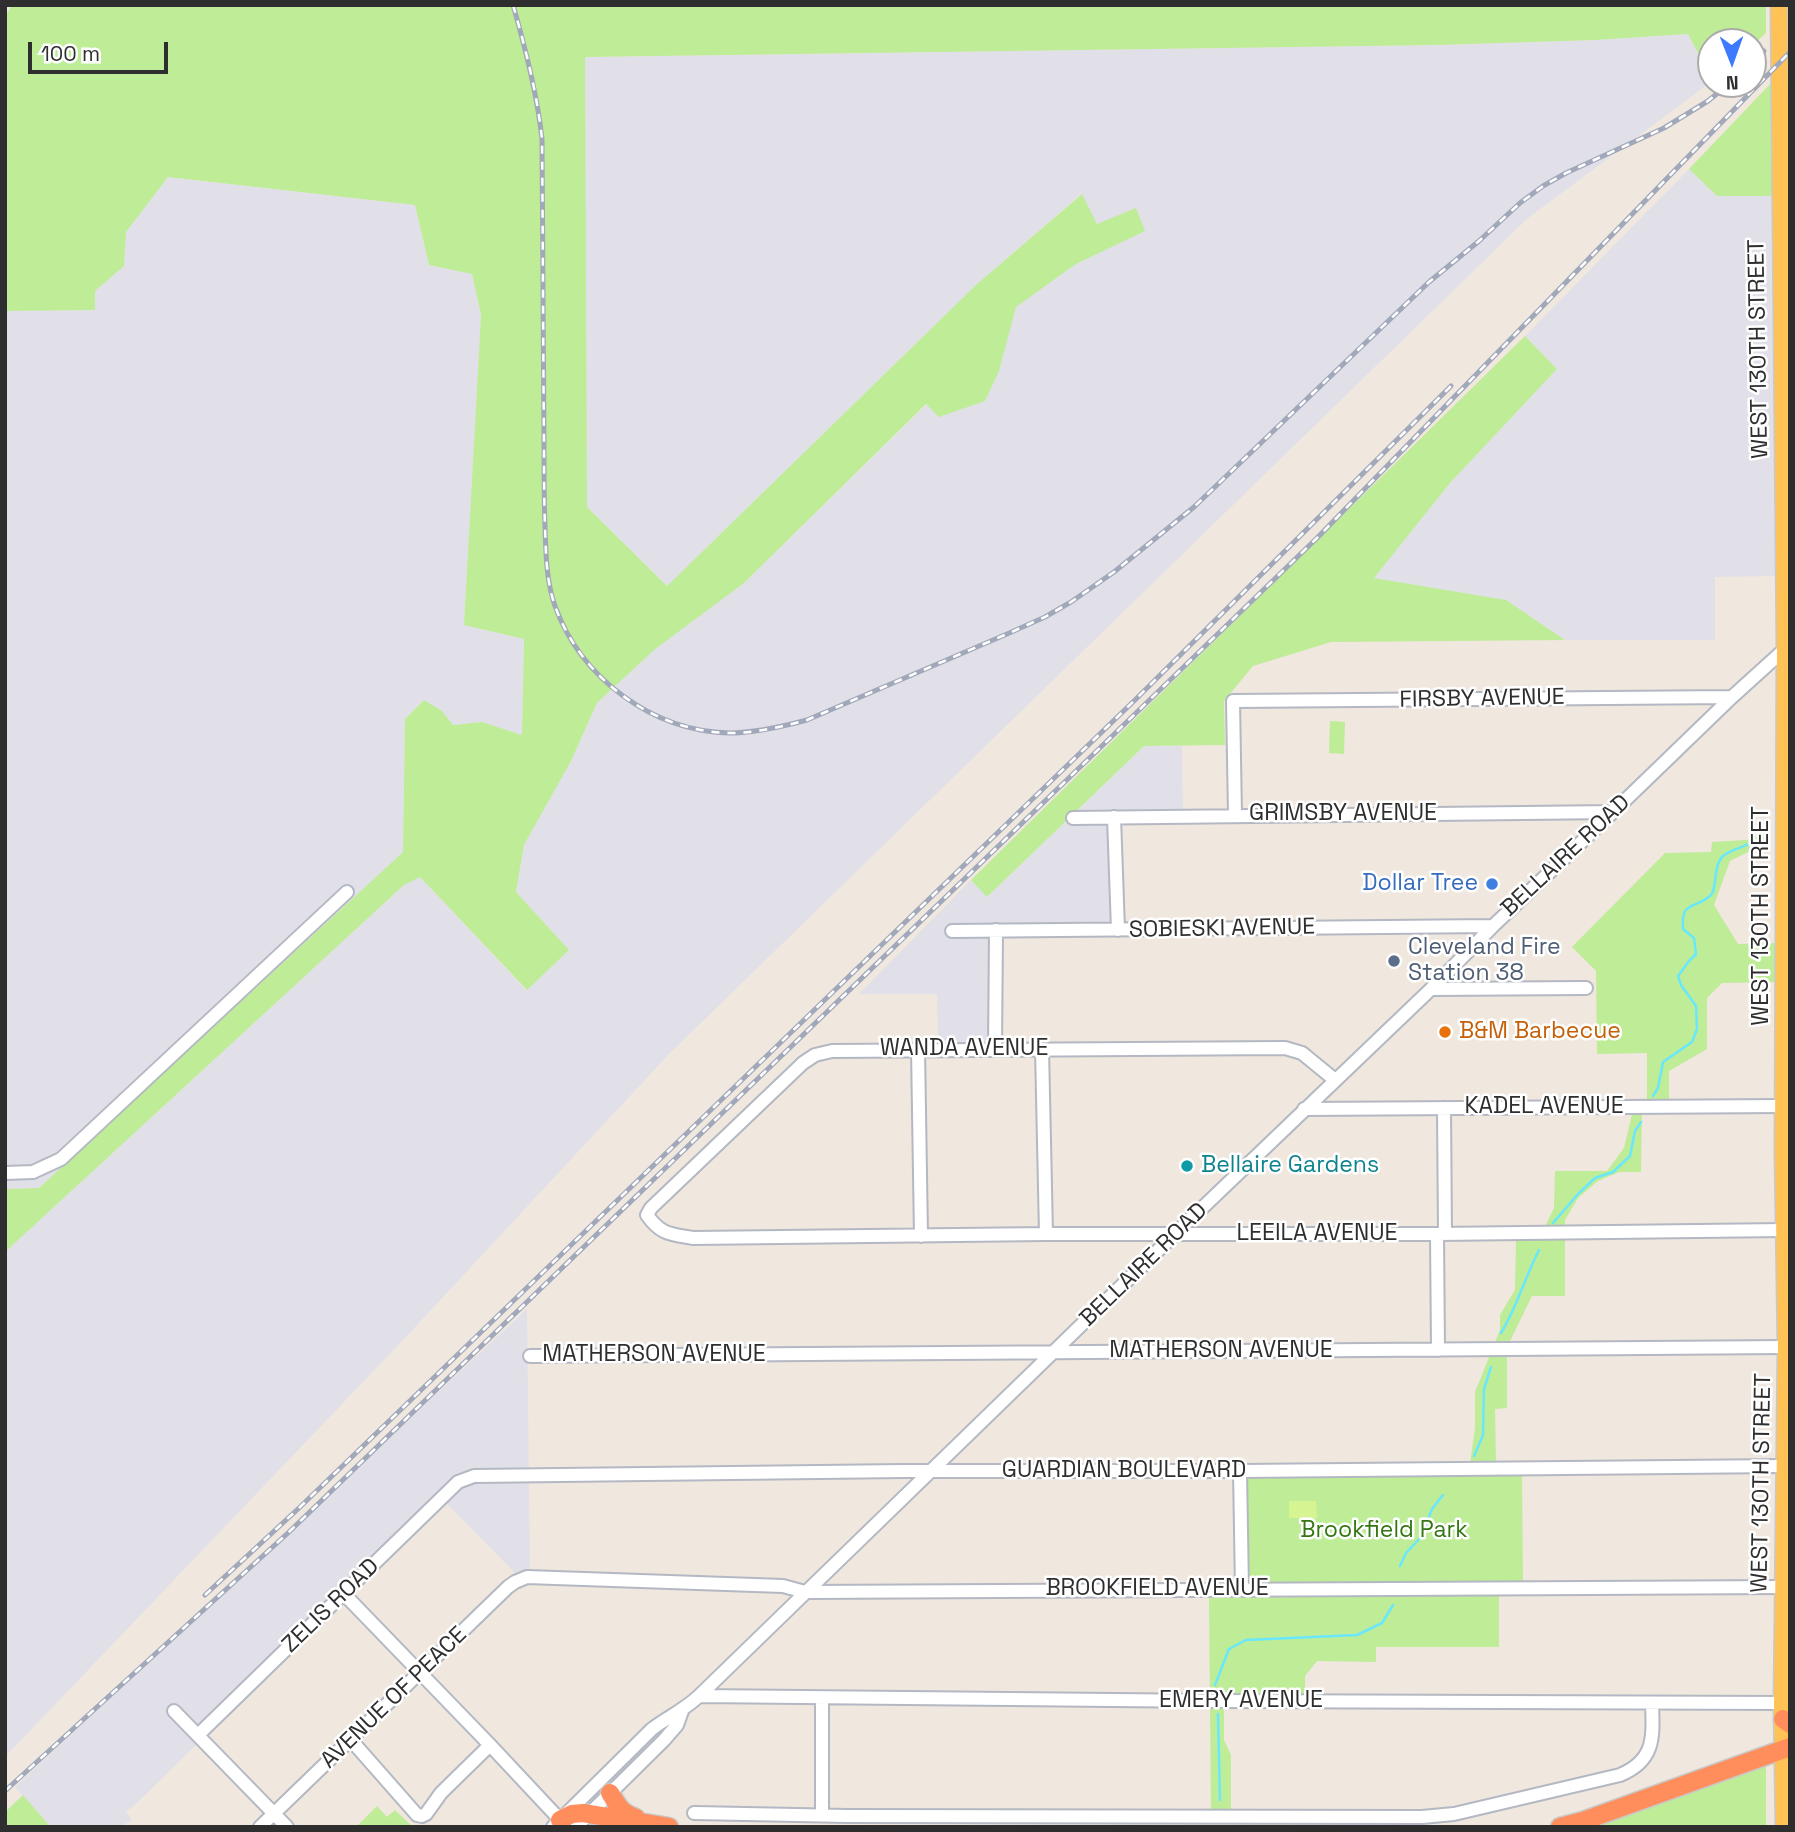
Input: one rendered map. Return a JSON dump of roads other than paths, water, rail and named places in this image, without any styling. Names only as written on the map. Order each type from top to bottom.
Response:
[{"type":"highway","points":[[1560,1827],[1786,1747]]},
{"type":"highway","points":[[610,1793],[624,1814],[663,1826]]},
{"type":"highway","points":[[564,1825],[572,1814],[590,1813],[663,1826]]},
{"type":"main road","name":"WEST 130TH STREET","points":[[1779,5],[1785,315],[1787,649],[1787,1021],[1783,1106],[1787,1150],[1784,1230],[1787,1278],[1784,1827]]},
{"type":"street","name":"BELLAIRE ROAD","points":[[564,1825],[652,1729],[666,1718],[682,1711],[699,1696],[1732,696],[1787,649]]},
{"type":"street","name":"FIRSBY AVENUE","points":[[1235,815],[1233,701],[1732,696]]},
{"type":"street","name":"GRIMSBY AVENUE","points":[[1073,818],[1613,812]]},
{"type":"street","points":[[1114,817],[1118,930]]},
{"type":"street","points":[[5,1173],[33,1172],[61,1159],[347,892]]},
{"type":"street","name":"SOBIESKI AVENUE","points":[[952,931],[1493,926]]},
{"type":"street","points":[[995,1050],[996,930]]},
{"type":"street","points":[[1431,989],[1586,988]]},
{"type":"street","name":"WANDA AVENUE","points":[[648,1215],[651,1208],[803,1063],[815,1055],[832,1051],[1285,1048],[1302,1053],[1335,1080]]},
{"type":"street","points":[[918,1049],[921,1236]]},
{"type":"street","points":[[1042,1049],[1046,1234]]},
{"type":"street","name":"KADEL AVENUE","points":[[1304,1110],[1783,1106]]},
{"type":"street","points":[[1438,1350],[1444,1108]]},
{"type":"street","name":"LEEILA AVENUE","points":[[648,1215],[656,1228],[669,1234],[693,1238],[1784,1230]]},
{"type":"street","name":"MATHERSON AVENUE","points":[[530,1356],[1786,1347]]},
{"type":"street","name":"GUARDIAN BOULEVARD","points":[[465,1478],[478,1475],[1784,1466]]},
{"type":"street","points":[[1240,1471],[1242,1589]]},
{"type":"street","name":"ZELIS ROAD","points":[[198,1735],[465,1478]]},
{"type":"street","name":"BROOKFIELD AVENUE","points":[[531,1577],[783,1586],[805,1592],[1784,1587]]},
{"type":"street","name":"AVENUE OF PEACE","points":[[260,1827],[512,1583],[531,1577]]},
{"type":"street","points":[[344,1594],[564,1825]]},
{"type":"street","name":"EMERY AVENUE","points":[[699,1696],[1652,1703],[1785,1715]]},
{"type":"street","points":[[822,1698],[822,1815]]},
{"type":"street","points":[[694,1813],[1438,1816],[1620,1775],[1630,1770],[1642,1761],[1653,1738],[1652,1703]]},
{"type":"street","points":[[174,1711],[286,1827]]},
{"type":"street","name":"BELLAIRE ROAD","points":[[590,1813],[677,1726],[682,1711]]},
{"type":"street","points":[[351,1740],[417,1815],[422,1816],[490,1745]]},
{"type":"waterway","points":[[1653,1096],[1658,1088],[1663,1062],[1692,1042],[1697,1029],[1696,1006],[1678,976],[1696,954],[1694,938],[1683,929],[1684,914],[1689,907],[1710,896],[1714,889],[1717,866],[1723,856],[1753,842]]},
{"type":"waterway","points":[[1553,1223],[1595,1178],[1613,1172],[1630,1156],[1635,1131],[1641,1122]]},
{"type":"waterway","points":[[1501,1333],[1539,1250]]},
{"type":"waterway","points":[[1474,1456],[1483,1435],[1484,1389],[1491,1367]]},
{"type":"waterway","points":[[1400,1566],[1406,1553],[1421,1537],[1432,1509],[1443,1495]]},
{"type":"waterway","points":[[1215,1685],[1229,1649],[1246,1640],[1357,1635],[1382,1623],[1393,1605]]},
{"type":"waterway","points":[[1218,1714],[1220,1800]]},
{"type":"railway","points":[[513,5],[530,72],[542,139],[544,506],[547,567],[552,596],[567,632],[582,656],[623,696],[647,711],[673,722],[700,730],[729,733],[768,729],[807,720],[1007,634],[1071,602],[1114,572],[1194,507],[1429,282],[1520,203],[1566,173],[1664,128],[1712,98]]},
{"type":"railway","points":[[5,1791],[289,1532],[1317,538],[1790,52]]},
{"type":"railway","points":[[205,1595],[299,1508],[1136,699],[1451,386]]},
{"type":"place","name":"Dollar Tree","points":[[1492,884]]},
{"type":"place","name":"Cleveland Fire Station 38","points":[[1394,961]]},
{"type":"place","name":"B&M Barbecue","points":[[1445,1032]]},
{"type":"place","name":"Bellaire Gardens","points":[[1187,1166]]},
{"type":"park label","name":"Brookfield Park","points":[[1384,1531]]}]
